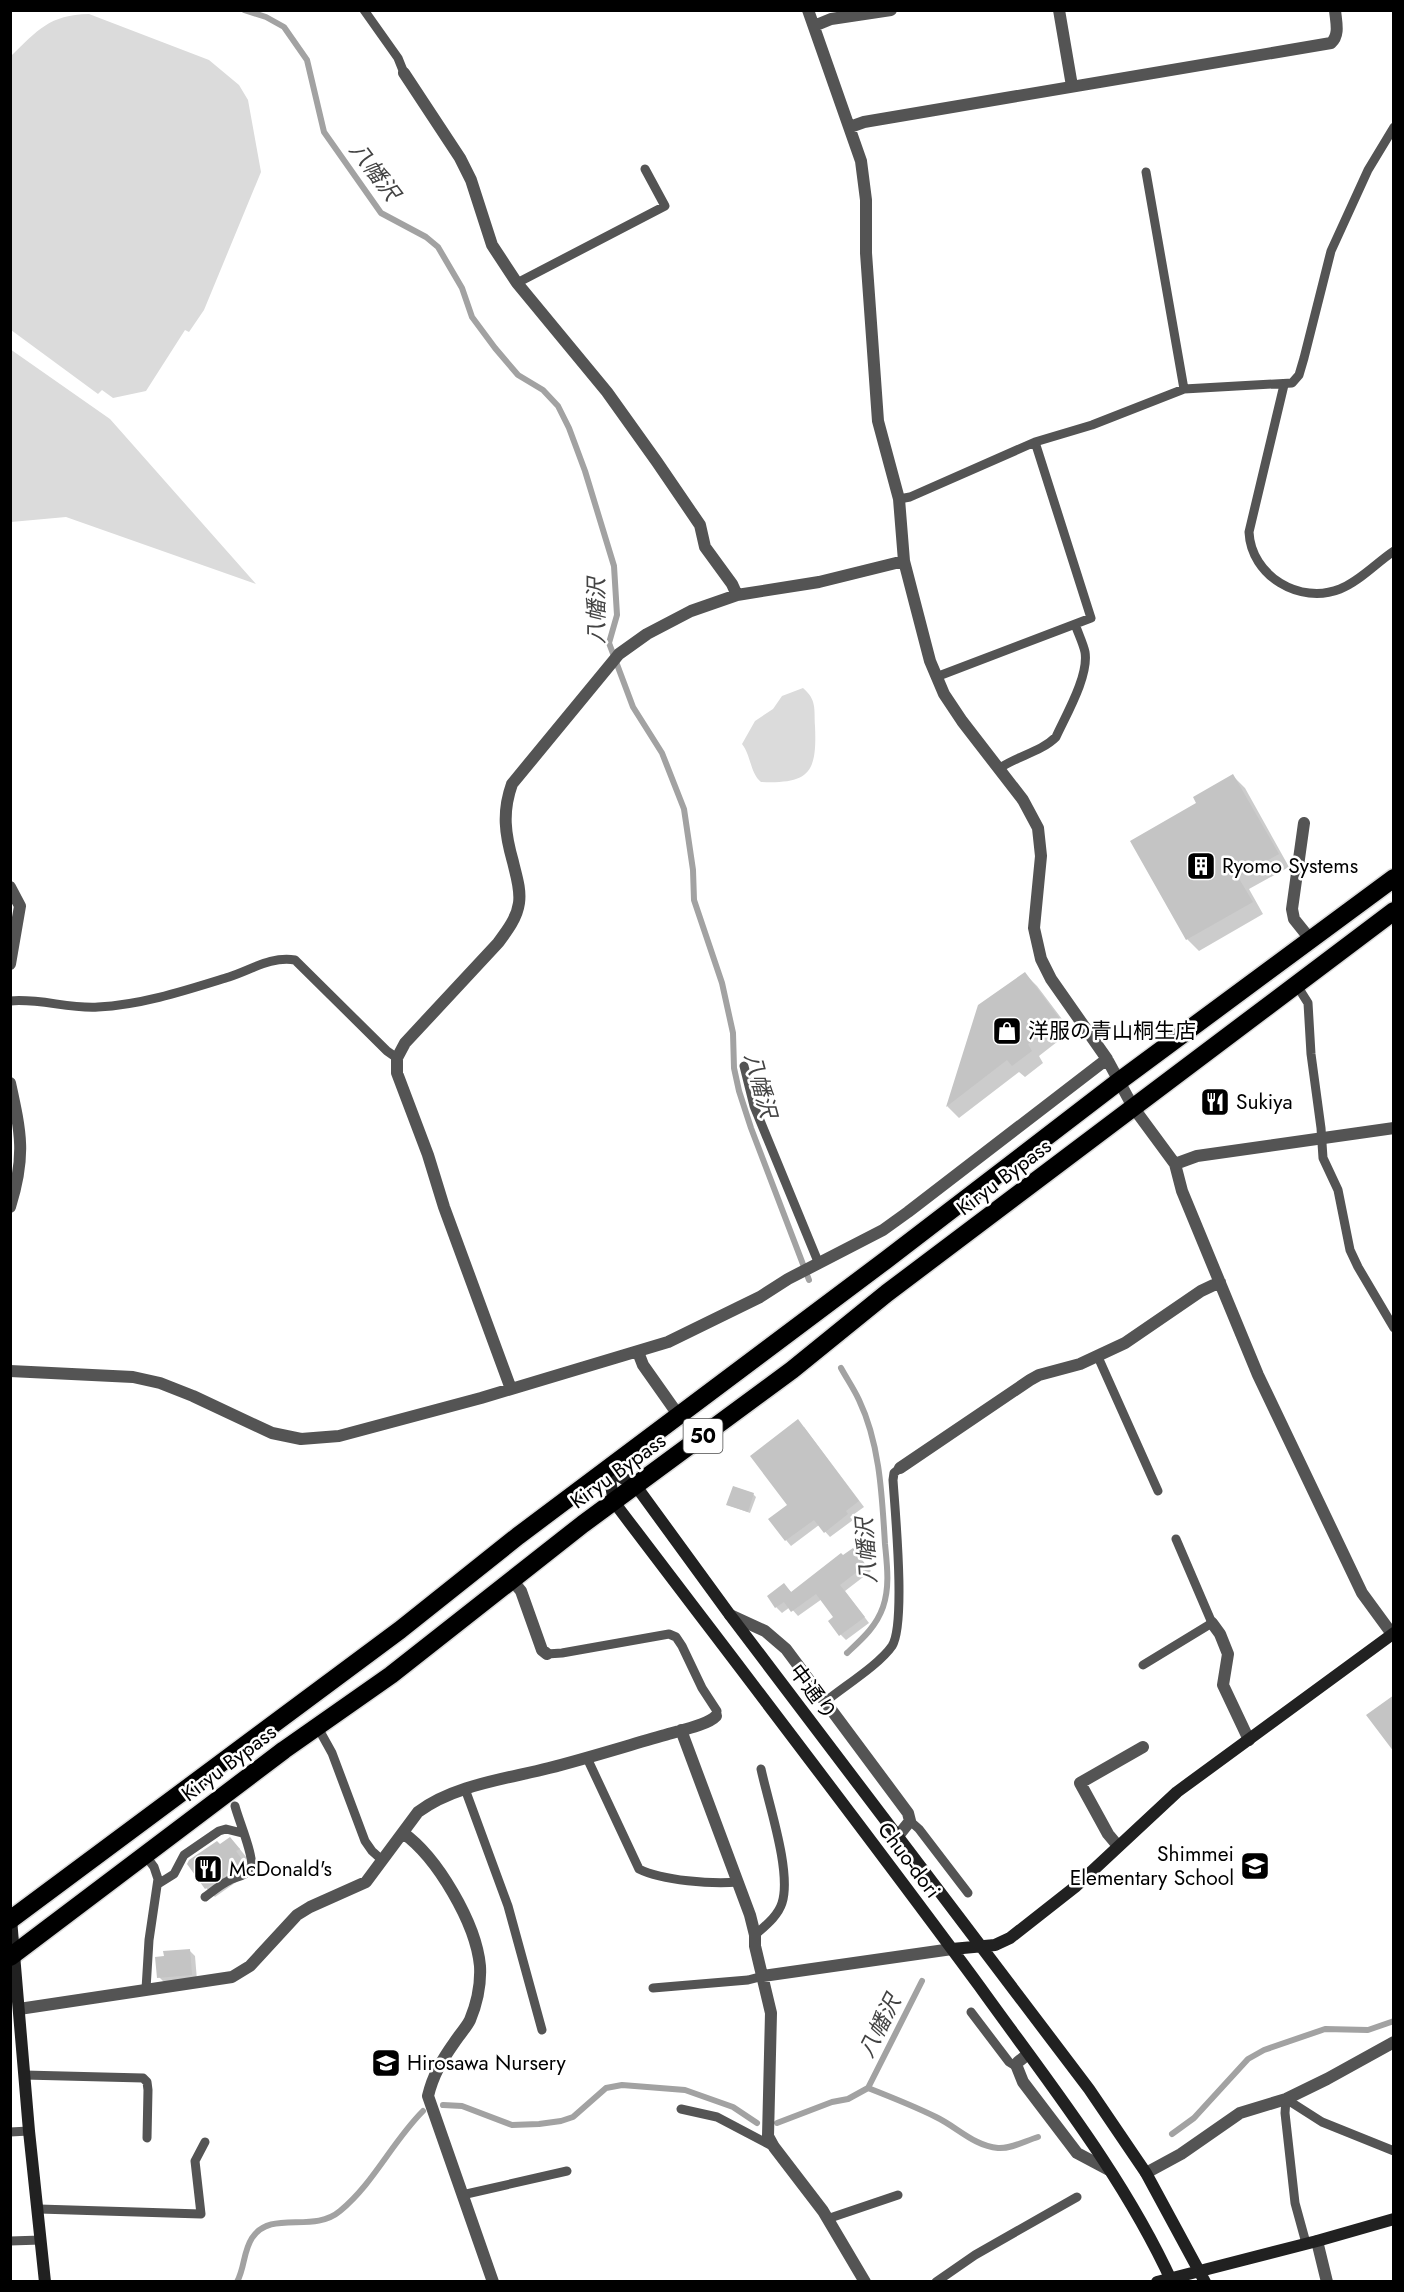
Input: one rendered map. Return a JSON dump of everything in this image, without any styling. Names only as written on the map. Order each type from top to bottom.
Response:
[{"type":"highway","name":"Kiryu Bypass","points":[[11,1920],[372,1651],[518,1536],[886,1260],[1118,1082],[1394,878]]},
{"type":"highway","name":"Kiryu Bypass","points":[[12,1956],[317,1726],[391,1674],[614,1502],[792,1370],[887,1293],[1394,911]]},
{"type":"street","points":[[763,1977],[1002,1942],[1075,1887],[1177,1792],[1393,1633],[1362,1593],[1258,1375],[1182,1191],[1175,1164],[1133,1107],[1107,1059],[1051,979],[1041,959],[1034,928],[1041,856],[1038,828],[1032,814],[962,721],[936,677],[921,632],[904,561],[899,499],[878,421],[861,161],[808,10]]},
{"type":"street","points":[[814,26],[831,19],[891,10]]},
{"type":"street","points":[[1059,10],[1072,86]]},
{"type":"street","points":[[850,127],[864,122],[1331,43],[1336,39],[1337,33],[1335,10]]},
{"type":"street","points":[[404,73],[460,158],[471,180],[492,245],[517,283],[607,392],[657,462],[700,525],[705,547],[732,584],[737,595]]},
{"type":"street","points":[[512,1389],[405,1097],[397,1073],[397,1058],[411,1034],[498,944],[509,928],[519,903],[520,894],[506,824],[505,804],[512,784],[618,654],[664,624],[691,611],[737,595],[819,582],[904,561]]},
{"type":"street","points":[[1304,823],[1293,909],[1294,919],[1310,939]]},
{"type":"street","points":[[10,887],[20,906],[10,964]]},
{"type":"street","points":[[10,1371],[142,1379],[193,1396],[272,1433],[300,1439],[339,1436],[512,1389],[638,1352],[688,1334],[883,1230],[1107,1059]]},
{"type":"street","points":[[10,1083],[20,1132],[21,1152],[16,1187],[10,1207]]},
{"type":"street","points":[[1175,1164],[1197,1156],[1394,1128]]},
{"type":"street","points":[[900,1468],[1030,1380],[1098,1357],[1125,1343],[1202,1291],[1220,1282]]},
{"type":"street","points":[[638,1352],[643,1365],[679,1416]]},
{"type":"street","name":"中通り","points":[[608,1469],[636,1486],[730,1615],[1089,2089],[1146,2173],[1203,2276]]},
{"type":"street","name":"Chuo-dori","points":[[608,1469],[614,1502],[1068,2106],[1109,2170],[1171,2280]]},
{"type":"street","points":[[512,1580],[521,1591],[542,1650],[547,1654]]},
{"type":"street","points":[[730,1615],[765,1630],[779,1641],[908,1813],[909,1821],[898,1836]]},
{"type":"street","points":[[1212,1623],[1220,1634],[1228,1654],[1223,1685],[1249,1740]]},
{"type":"street","points":[[19,2009],[220,1980],[241,1973],[297,1916],[310,1907],[366,1882],[418,1812],[427,1805],[465,1789],[587,1758],[709,1721],[716,1716]]},
{"type":"street","points":[[681,1730],[738,1882],[755,1935],[755,1946],[771,2013],[768,2136],[827,2218],[865,2282]]},
{"type":"street","points":[[1118,1846],[1108,1834],[1080,1783],[1143,1747]]},
{"type":"street","points":[[403,1833],[422,1848],[442,1876],[473,1938],[480,1965],[479,1991],[469,2021],[433,2076],[428,2096],[493,2282]]},
{"type":"street","points":[[10,1912],[12,1956],[45,2282]]},
{"type":"street","points":[[1146,2173],[1181,2154],[1240,2113],[1286,2099],[1394,2042]]},
{"type":"street","points":[[1028,2054],[1018,2062],[1017,2067],[1023,2082],[1077,2153],[1109,2170]]},
{"type":"street","points":[[1157,2282],[1203,2276],[1394,2219]]},
{"type":"street","points":[[1311,2242],[1327,2282]]},
{"type":"lane","points":[[364,10],[398,58],[404,73]]},
{"type":"lane","points":[[899,499],[910,497],[1035,442],[1092,425],[1184,389],[1292,384],[1299,375],[1331,251],[1368,170],[1394,127]]},
{"type":"lane","points":[[517,283],[665,206],[645,169]]},
{"type":"lane","points":[[1146,172],[1184,389]]},
{"type":"lane","points":[[1284,385],[1249,532],[1249,546],[1253,554],[1267,573],[1284,586],[1312,595],[1325,594],[1349,585],[1394,551]]},
{"type":"lane","points":[[936,677],[1091,618],[1035,442]]},
{"type":"lane","points":[[999,768],[1011,760],[1050,743],[1056,737],[1080,684],[1083,670],[1085,653],[1075,624]]},
{"type":"lane","points":[[10,1001],[78,1007],[120,1005],[169,995],[231,977],[274,960],[295,960],[387,1051],[397,1058]]},
{"type":"lane","points":[[1296,984],[1308,1003],[1311,1054],[1323,1158],[1338,1190],[1350,1250],[1394,1328]]},
{"type":"lane","points":[[744,1066],[754,1106],[816,1265]]},
{"type":"lane","points":[[1098,1357],[1158,1491]]},
{"type":"lane","points":[[825,1702],[884,1655],[897,1636],[898,1583],[893,1480],[894,1473],[900,1468]]},
{"type":"lane","points":[[1143,1665],[1212,1623],[1176,1539]]},
{"type":"lane","points":[[547,1654],[669,1635],[676,1637],[702,1688],[717,1711],[716,1716]]},
{"type":"lane","points":[[317,1726],[332,1754],[365,1841],[382,1860]]},
{"type":"lane","points":[[587,1758],[639,1869],[650,1874],[718,1883],[738,1882]]},
{"type":"lane","points":[[755,1935],[779,1910],[785,1885],[781,1857],[760,1769]]},
{"type":"lane","points":[[465,1789],[508,1906],[542,2030]]},
{"type":"lane","points":[[205,1897],[227,1881],[250,1871],[252,1857],[242,1833],[235,1806]]},
{"type":"lane","points":[[909,1821],[919,1829],[968,1893]]},
{"type":"lane","points":[[158,1884],[174,1874],[184,1855],[214,1833],[226,1829],[242,1833]]},
{"type":"lane","points":[[144,1855],[154,1867],[158,1879],[149,1940],[146,1989]]},
{"type":"lane","points":[[653,1988],[763,1977]]},
{"type":"lane","points":[[971,2012],[1009,2062],[1017,2067]]},
{"type":"lane","points":[[24,2075],[143,2078],[147,2082],[148,2090],[147,2138]]},
{"type":"lane","points":[[1311,2242],[1295,2203],[1285,2113],[1286,2099],[1322,2122],[1394,2151]]},
{"type":"lane","points":[[681,2109],[717,2117],[774,2147]]},
{"type":"lane","points":[[10,2132],[29,2131]]},
{"type":"lane","points":[[39,2209],[201,2214],[195,2161],[205,2142]]},
{"type":"lane","points":[[462,2195],[567,2171]]},
{"type":"lane","points":[[827,2218],[898,2195]]},
{"type":"lane","points":[[936,2282],[975,2255],[1077,2197]]},
{"type":"lane","points":[[10,2241],[41,2240]]},
{"type":"shaded area","points":[[89,14],[209,60],[239,85],[248,100],[261,172],[204,310],[189,332],[185,330],[146,391],[113,398],[102,390],[98,394],[11,330],[11,56],[37,32],[54,21],[64,17]]},
{"type":"shaded area","points":[[10,349],[110,419],[256,584],[66,517],[11,522]]},
{"type":"shaded area","points":[[803,688],[813,701],[815,742],[812,764],[807,772],[790,781],[761,782],[742,744],[755,721],[773,709],[782,696]]},
{"type":"building","name":"Ryomo Systems","points":[[1233,774],[1279,854],[1238,877],[1253,902],[1186,940],[1130,841],[1196,803],[1193,797]]},
{"type":"building","name":"洋服の青山桐生店","points":[[1025,972],[1060,1019],[1028,1044],[1032,1051],[1012,1066],[1007,1060],[946,1107],[978,1005]]},
{"type":"building","points":[[798,1419],[859,1501],[846,1511],[848,1514],[824,1533],[814,1520],[785,1541],[768,1519],[787,1505],[750,1456]]},
{"type":"building","points":[[733,1486],[754,1493],[748,1512],[726,1505]]},
{"type":"building","points":[[853,1548],[866,1565],[840,1585],[865,1617],[839,1636],[828,1621],[833,1617],[816,1594],[791,1612],[784,1602],[775,1608],[767,1596],[784,1583],[791,1592],[841,1553],[843,1555]]},
{"type":"building","points":[[1394,1695],[1394,1752],[1366,1715]]},
{"type":"building","points":[[230,1837],[240,1849],[236,1851],[244,1862],[205,1889],[187,1864],[189,1860],[217,1841],[220,1844]]},
{"type":"building","points":[[190,1949],[192,1975],[157,1978],[155,1957],[164,1956],[163,1951]]},
{"type":"waterway","name":"八幡沢","points":[[244,10],[266,17],[284,27],[307,60],[324,132],[381,213],[426,237],[438,247],[462,288],[472,317],[518,375],[543,390],[558,406],[569,428],[585,471],[614,566],[617,615],[609,643],[633,707],[662,753],[684,809],[693,870],[694,900],[722,983],[733,1033],[734,1068],[739,1091],[809,1280]]},
{"type":"waterway","name":"八幡沢","points":[[841,1368],[866,1417],[876,1452],[887,1576],[887,1592],[877,1621],[847,1653]]},
{"type":"waterway","name":"八幡沢","points":[[777,2123],[832,2102],[848,2099],[868,2088],[922,1981]]},
{"type":"waterway","points":[[1172,2134],[1194,2118],[1248,2059],[1264,2050],[1325,2029],[1368,2030],[1394,2021]]},
{"type":"waterway","points":[[443,2105],[462,2106],[512,2125],[539,2124],[573,2117],[606,2088],[622,2085],[685,2090],[733,2107],[757,2123]]},
{"type":"waterway","points":[[868,2088],[928,2113],[989,2147],[1008,2147],[1038,2137]]},
{"type":"waterway","points":[[237,2282],[249,2243],[260,2229],[281,2223],[318,2221],[329,2218],[340,2211],[363,2188],[423,2111]]},
{"type":"place","name":"Ryomo Systems","points":[[1201,866]]},
{"type":"place","name":"洋服の青山桐生店","points":[[1007,1031]]},
{"type":"place","name":"Sukiya","points":[[1215,1102]]},
{"type":"place","name":"Shimmei Elementary School","points":[[1255,1866]]},
{"type":"place","name":"McDonald's","points":[[208,1869]]},
{"type":"place","name":"Hirosawa Nursery","points":[[386,2063]]}]
